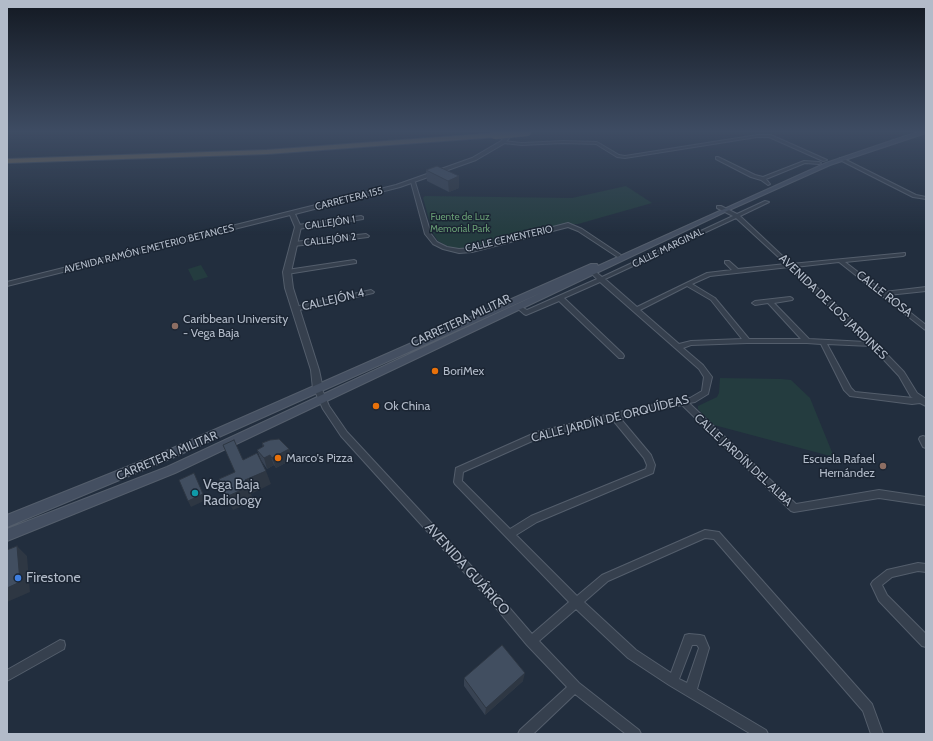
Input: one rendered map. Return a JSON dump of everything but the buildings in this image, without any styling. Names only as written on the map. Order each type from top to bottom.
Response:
[{"type":"main road","name":"CARRETERA MILITAR","points":[[7,535],[171,470],[520,308],[597,277],[722,209],[765,182],[812,166]]},
{"type":"main road","name":"CARRETERA MILITAR","points":[[7,520],[168,456],[722,209],[825,166]]},
{"type":"street","name":"CARRETERA 155","points":[[292,213],[412,182],[456,166]]},
{"type":"street","points":[[732,166],[765,182],[797,166]]},
{"type":"street","points":[[854,166],[915,196],[926,198]]},
{"type":"street","name":"CALLE CEMENTERIO","points":[[412,182],[428,234],[435,243],[445,248],[459,251],[472,250],[568,225],[580,230],[618,255]]},
{"type":"street","name":"CALLE MARGINAL","points":[[520,308],[526,313],[560,298],[597,277],[767,202]]},
{"type":"street","name":"AVENIDA DE LOS JARDINES","points":[[722,209],[735,215],[873,344],[902,374],[914,395],[923,401]]},
{"type":"street","points":[[292,213],[298,227],[287,272],[289,288],[315,370],[318,389]]},
{"type":"street","name":"AVENIDA RAMÓN EMETERIO BETANCES","points":[[7,284],[292,213]]},
{"type":"street","name":"CALLEJÓN 1","points":[[298,227],[361,218]]},
{"type":"street","name":"CALLEJÓN 2","points":[[294,244],[366,236]]},
{"type":"street","points":[[636,310],[709,274],[903,254]]},
{"type":"street","name":"CALLE ROSA","points":[[841,261],[926,328]]},
{"type":"street","points":[[287,272],[354,262]]},
{"type":"street","points":[[727,262],[737,271]]},
{"type":"street","name":"CALLE JARDÍN DE ORQUÍDEAS","points":[[597,277],[701,367],[708,377],[705,392],[692,400],[614,416],[537,435],[459,470],[458,482],[576,602],[632,654],[690,692],[762,734]]},
{"type":"street","points":[[688,284],[713,299],[747,341]]},
{"type":"street","points":[[884,294],[926,289]]},
{"type":"street","name":"CALLEJÓN 4","points":[[296,309],[371,292]]},
{"type":"street","points":[[560,298],[621,356]]},
{"type":"street","points":[[755,303],[790,299]]},
{"type":"street","points":[[770,302],[807,341]]},
{"type":"street","points":[[678,347],[691,343],[747,341],[807,341],[873,344]]},
{"type":"street","points":[[823,342],[848,390],[853,394],[912,402],[923,401]]},
{"type":"street","name":"AVENIDA GUÁRICO","points":[[318,389],[344,434],[496,600],[531,641],[575,687],[635,734]]},
{"type":"street","name":"CALLE JARDÍN DEL ALBA","points":[[683,402],[794,508],[880,494],[926,501]]},
{"type":"street","points":[[509,534],[534,519],[650,471],[651,465],[648,457],[614,416]]},
{"type":"street","points":[[531,641],[605,578],[705,534],[716,535],[868,708],[876,734]]},
{"type":"street","points":[[926,568],[918,567],[890,573],[876,584],[883,598],[926,642]]},
{"type":"street","points":[[673,681],[689,639],[700,640],[704,648],[690,692]]},
{"type":"street","points":[[7,676],[60,645]]},
{"type":"street","points":[[524,734],[575,687]]},
{"type":"green space","name":"Fuente de Luz Memorial Park","points":[[626,186],[652,203],[578,224],[559,225],[466,249],[451,248],[438,241],[433,233],[423,198],[425,196],[572,198]]},
{"type":"green space","points":[[201,265],[208,277],[194,281],[188,269]]},
{"type":"green space","points":[[720,378],[791,380],[810,398],[834,457],[714,425],[698,409],[698,406],[717,397],[719,393]]},
{"type":"place","name":"Caribbean University - Vega Baja","points":[[175,326]]},
{"type":"place","name":"BoriMex","points":[[435,371]]},
{"type":"place","name":"Ok China","points":[[376,406]]},
{"type":"place","name":"Marco's Pizza","points":[[278,458]]},
{"type":"place","name":"Escuela Rafael Hernández","points":[[883,466]]},
{"type":"place","name":"Vega Baja Radiology","points":[[195,493]]},
{"type":"place","name":"Firestone","points":[[18,578]]}]
